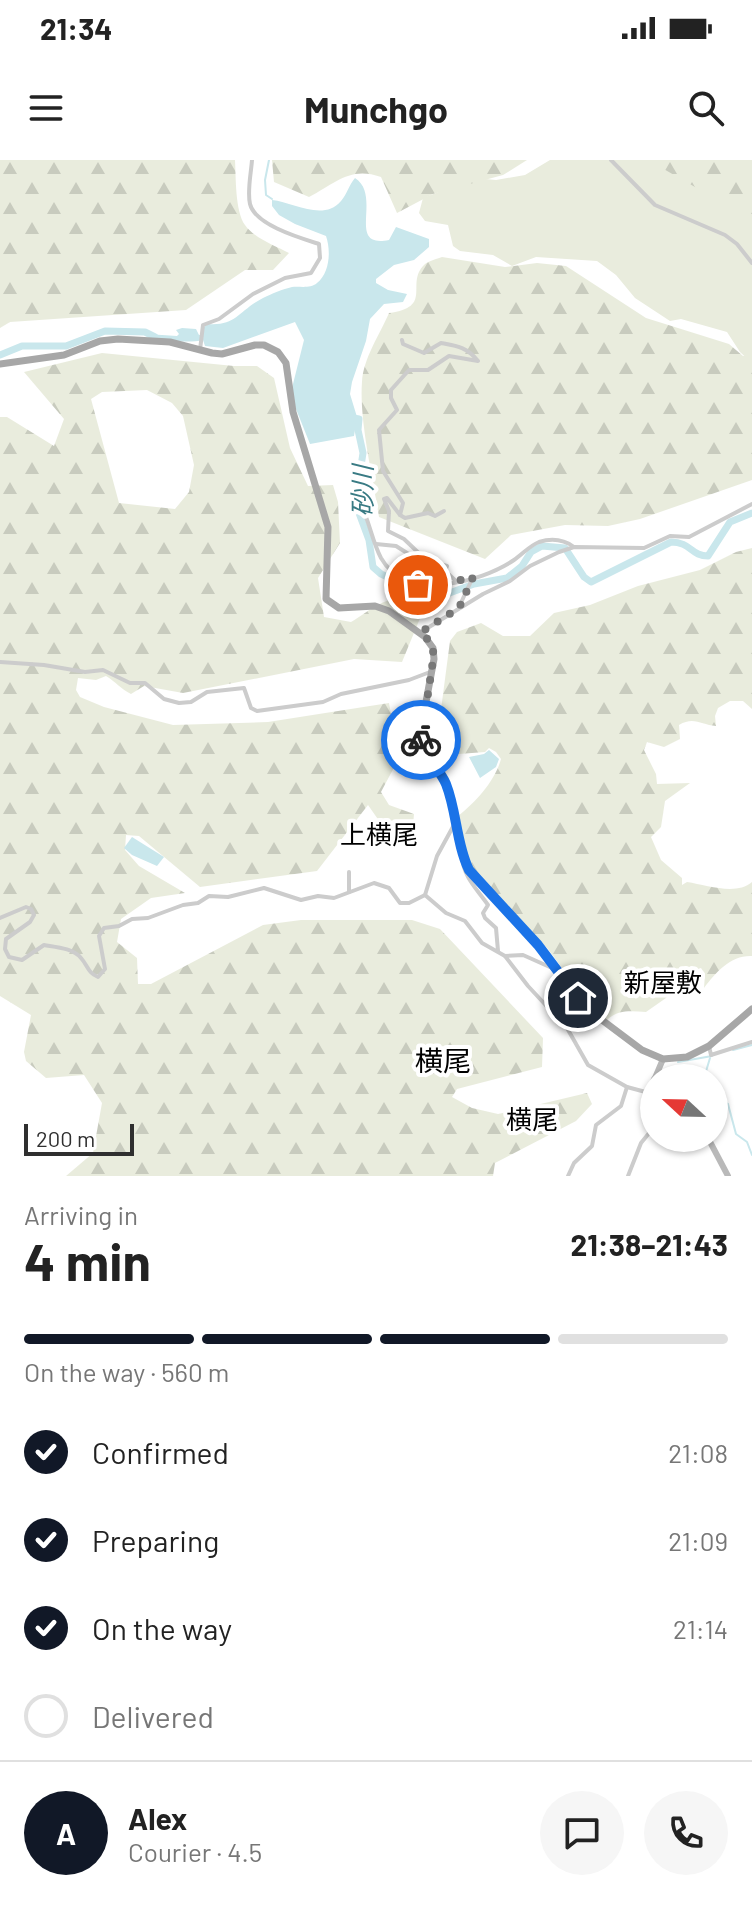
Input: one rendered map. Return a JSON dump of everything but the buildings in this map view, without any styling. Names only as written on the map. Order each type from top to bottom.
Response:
[{"type":"main road","points":[[0,364],[64,355],[107,339],[165,341],[200,346],[222,354],[264,345],[282,357],[293,412],[329,532],[324,584],[326,599],[339,608],[381,607],[421,632],[433,648],[421,743],[446,785],[462,855],[476,878],[526,931],[593,1016],[642,1050],[663,1059],[687,1057],[709,1046],[752,1009]]},
{"type":"street","points":[[200,346],[203,325],[285,278],[311,273],[320,258],[319,244],[278,229],[252,210],[249,200],[252,160]]},
{"type":"street","points":[[611,160],[655,205],[725,235],[752,263]]},
{"type":"street","points":[[400,515],[402,499],[383,471],[379,433],[397,410],[391,390],[409,370],[428,370],[449,356],[478,361],[462,346],[441,343],[424,353],[403,344],[402,340]]},
{"type":"street","points":[[444,511],[435,516],[428,513],[405,518],[385,498],[389,508],[388,531],[404,539],[426,560],[447,566],[445,571],[456,581]]},
{"type":"street","points":[[421,632],[510,581],[538,561],[569,549],[644,548],[670,536],[689,537],[752,504]]},
{"type":"street","points":[[366,517],[388,567],[418,585],[473,579],[507,564],[540,542],[560,540],[569,549]]},
{"type":"street","points":[[376,544],[396,546],[418,560],[422,557]]},
{"type":"street","points":[[459,608],[473,579]]},
{"type":"street","points":[[0,662],[85,672],[103,670],[130,683],[145,683],[164,699],[179,703],[191,702],[207,692],[244,688],[251,708],[257,711],[323,702],[341,694],[409,680],[432,671]]},
{"type":"street","points":[[425,895],[437,856],[455,823]]},
{"type":"street","points":[[462,855],[463,867],[473,888],[488,905],[483,913],[496,928],[498,951]]},
{"type":"street","points":[[349,872],[349,892]]},
{"type":"street","points":[[0,918],[26,907],[34,915],[30,922],[6,939],[5,949],[9,957],[22,960],[44,945],[72,951],[81,958],[91,974],[98,977],[105,969],[99,936],[104,928],[198,903],[209,896],[228,897],[269,888],[301,900],[318,896],[334,898],[374,883],[389,888],[403,904],[425,895],[446,913],[465,921],[482,943],[505,956],[567,1028],[588,1065],[627,1087],[640,1090]]},
{"type":"street","points":[[505,956],[523,955],[557,970]]},
{"type":"street","points":[[709,1046],[711,1055],[752,1042]]},
{"type":"street","points":[[661,1064],[663,1059]]},
{"type":"street","points":[[568,1176],[574,1163],[592,1146],[596,1125],[621,1106],[627,1087]]},
{"type":"street","points":[[628,1176],[640,1146]]},
{"type":"street","points":[[715,1152],[728,1176]]},
{"type":"green space","points":[[0,160],[235,160],[238,203],[245,225],[259,238],[289,253],[273,270],[245,270],[186,310],[10,322],[0,328]]},
{"type":"green space","points":[[272,160],[527,160],[503,175],[433,194],[397,213],[381,177],[352,175],[309,197],[274,182]]},
{"type":"green space","points":[[550,160],[752,160],[752,363],[740,352],[727,332],[681,319],[670,321],[635,298],[616,275],[597,261],[536,257],[512,266],[493,255],[460,251],[453,246],[448,225],[425,221],[419,213],[423,198],[475,178],[496,180],[525,175]]},
{"type":"green space","points":[[648,160],[734,160],[752,180],[752,223],[724,200]]},
{"type":"green space","points":[[442,257],[505,267],[537,263],[566,266],[646,318],[729,344],[743,356],[752,354],[752,480],[640,519],[608,526],[565,525],[511,535],[485,559],[379,517],[364,431],[363,373],[389,313],[411,306],[415,300],[419,272],[426,264]]},
{"type":"green space","points":[[102,353],[257,366],[274,378],[290,448],[308,486],[333,485],[338,502],[340,543],[318,578],[324,617],[351,622],[378,605],[395,599],[413,603],[423,611],[402,662],[354,659],[183,693],[144,686],[131,694],[106,676],[96,680],[78,678],[76,690],[80,697],[104,707],[173,725],[268,722],[389,703],[399,758],[381,792],[389,805],[414,814],[412,837],[389,835],[368,805],[317,871],[200,887],[139,836],[126,835],[125,850],[139,866],[185,893],[151,898],[121,919],[117,942],[137,958],[138,984],[151,984],[263,925],[301,920],[412,920],[440,929],[543,1038],[542,1067],[457,1089],[452,1097],[472,1108],[498,1114],[587,1093],[592,1104],[576,1121],[495,1163],[493,1176],[66,1176],[93,1153],[102,1103],[84,1075],[46,1078],[26,1061],[24,1052],[31,1015],[0,996],[0,417],[7,417],[54,446],[64,419],[24,372]],"holes":[[[147,390],[172,403],[183,416],[194,465],[189,492],[175,509],[119,503],[91,399],[102,392]]]},
{"type":"green space","points":[[752,548],[752,709],[743,701],[730,701],[718,708],[716,726],[684,722],[679,725],[680,739],[664,747],[647,742],[644,750],[656,774],[657,784],[690,783],[665,801],[661,827],[651,837],[661,860],[682,878],[682,885],[687,882],[730,889],[752,882],[752,956],[731,961],[704,988],[705,974],[701,968],[685,973],[666,998],[646,1012],[620,1012],[607,1020],[592,1009],[548,949],[473,871],[458,816],[484,790],[501,759],[489,748],[485,752],[459,754],[437,740],[450,641],[457,632],[481,623],[503,636],[530,636],[554,613],[590,605],[638,586],[700,570],[736,552]]},
{"type":"water","points":[[355,178],[363,186],[366,197],[369,237],[376,241],[389,240],[396,227],[429,239],[429,247],[414,260],[394,265],[376,279],[376,283],[388,290],[407,294],[403,302],[384,304],[370,319],[350,394],[357,417],[354,436],[310,444],[294,404],[292,388],[304,340],[295,322],[223,348],[205,346],[203,340],[174,341],[147,334],[177,336],[176,330],[182,328],[196,329],[202,335],[208,324],[232,320],[270,295],[317,283],[325,273],[328,261],[326,236],[279,215],[272,206],[272,200],[326,210],[341,201]]},
{"type":"water","points":[[489,750],[499,759],[496,767],[480,778],[469,757]]},
{"type":"water","points":[[132,837],[164,857],[157,866],[124,848]]},
{"type":"waterway","points":[[269,160],[266,195],[272,199]]},
{"type":"waterway","name":"砂川","points":[[0,355],[22,346],[66,346],[105,331],[145,332],[155,337]]},
{"type":"waterway","name":"砂川","points":[[348,417],[359,419],[363,453],[357,492],[359,513],[369,540],[373,567],[381,574],[425,594],[444,595],[474,584],[507,578],[522,566],[531,552],[542,546],[565,548],[584,577],[591,582],[671,542],[708,556],[730,522],[752,513]]},
{"type":"waterway","points":[[733,1050],[752,1045]]},
{"type":"waterway","points":[[678,1062],[712,1056]]},
{"type":"waterway","points":[[708,1064],[710,1058]]},
{"type":"waterway","points":[[728,1104],[736,1134],[747,1142],[752,1155]]},
{"type":"way so far","points":[[418,585],[439,585],[473,577],[459,608],[421,632],[434,654],[421,740]]},
{"type":"district","name":"上横尾","points":[[379,835]]},
{"type":"district","name":"新屋敷","points":[[663,983]]},
{"type":"district","name":"横尾","points":[[443,1061]]},
{"type":"district","name":"横尾","points":[[532,1120]]},
{"type":"route","points":[[421,740],[424,751],[446,785],[462,855],[469,870],[538,945],[578,998]]}]
